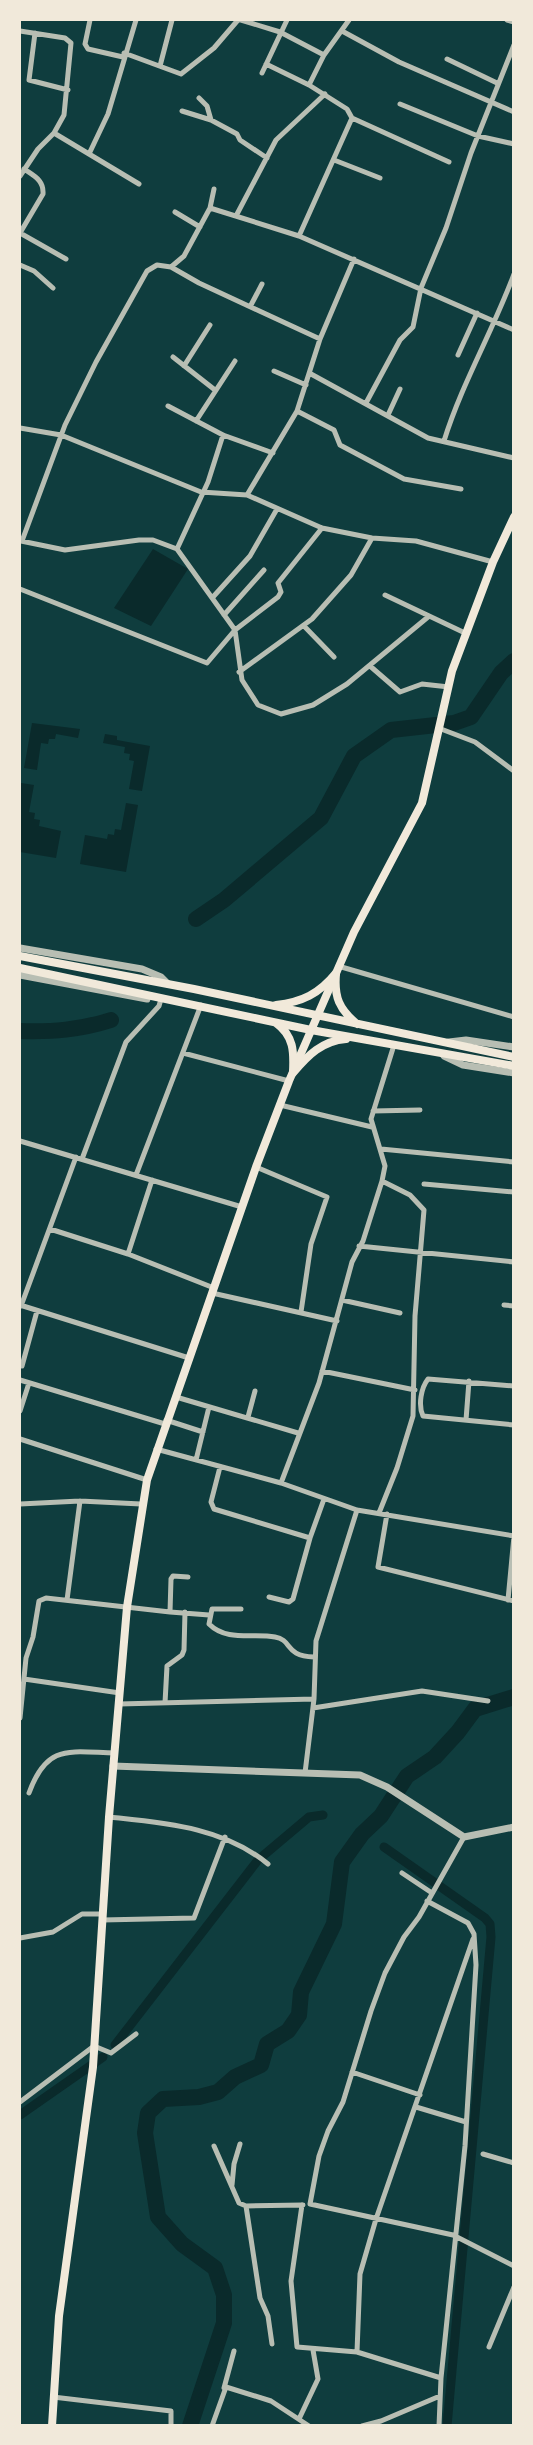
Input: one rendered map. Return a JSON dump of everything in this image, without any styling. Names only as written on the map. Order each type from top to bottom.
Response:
[{"type":"main road","points":[[52,2426],[59,2316],[83,2158],[93,2067],[113,1766],[127,1607],[141,1504],[165,1422],[176,1397],[256,1167],[291,1077],[366,905],[422,802],[442,725],[449,687],[465,633],[513,517]]},
{"type":"main road","points":[[20,956],[168,984],[513,1057]]},
{"type":"main road","points":[[20,968],[311,1030],[513,1066]]},
{"type":"main road","points":[[269,1006],[305,999],[325,986],[337,970]]},
{"type":"main road","points":[[337,970],[334,990],[338,1005],[359,1026]]},
{"type":"main road","points":[[163,998],[168,984]]},
{"type":"main road","points":[[275,1022],[289,1035],[293,1044],[291,1077]]},
{"type":"main road","points":[[291,1077],[307,1055],[318,1048],[340,1040],[356,1038]]},
{"type":"main road","points":[[438,1053],[440,1043]]},
{"type":"street","points":[[90,20],[86,47],[124,55],[181,74],[214,48],[239,20],[280,32],[324,55]]},
{"type":"street","points":[[89,154],[108,114],[136,20]]},
{"type":"street","points":[[160,66],[172,20]]},
{"type":"street","points":[[262,73],[287,20]]},
{"type":"street","points":[[309,85],[324,55],[349,20]]},
{"type":"street","points":[[507,20],[513,22]]},
{"type":"street","points":[[20,31],[65,38],[71,43],[64,115],[54,134],[38,149],[20,176]]},
{"type":"street","points":[[342,31],[399,62],[489,104],[513,112]]},
{"type":"street","points":[[35,33],[29,80],[68,90]]},
{"type":"street","points":[[366,403],[400,340],[413,327],[420,288],[446,228],[497,83],[511,62],[513,45]]},
{"type":"street","points":[[447,59],[497,83]]},
{"type":"street","points":[[266,64],[325,94],[347,109],[352,118],[449,162]]},
{"type":"street","points":[[236,216],[276,140],[325,94]]},
{"type":"street","points":[[199,98],[207,106],[211,120]]},
{"type":"street","points":[[400,104],[478,136],[513,144]]},
{"type":"street","points":[[182,111],[211,120],[237,134],[240,140],[267,158]]},
{"type":"street","points":[[299,236],[352,118]]},
{"type":"street","points":[[54,134],[140,184]]},
{"type":"street","points":[[334,160],[380,177]]},
{"type":"street","points":[[24,169],[42,183],[43,194],[20,233],[66,259]]},
{"type":"street","points":[[171,267],[184,256],[200,227],[210,208],[214,189]]},
{"type":"street","points":[[210,208],[299,236],[513,330]]},
{"type":"street","points":[[175,212],[200,227]]},
{"type":"street","points":[[247,495],[297,411],[311,374],[320,339],[354,259]]},
{"type":"street","points":[[20,265],[34,271],[53,288]]},
{"type":"street","points":[[320,339],[171,267],[158,265],[147,270],[96,362],[61,435],[21,541],[65,549],[153,540],[177,549],[235,630],[239,672],[258,705],[287,714],[313,705],[370,666],[428,617]]},
{"type":"street","points":[[444,441],[469,375],[496,322],[513,274]]},
{"type":"street","points":[[251,305],[262,284]]},
{"type":"street","points":[[458,355],[477,313]]},
{"type":"street","points":[[184,366],[210,325]]},
{"type":"street","points":[[173,357],[215,390]]},
{"type":"street","points":[[196,421],[235,361]]},
{"type":"street","points":[[274,371],[306,385]]},
{"type":"street","points":[[311,374],[428,438],[513,458]]},
{"type":"street","points":[[388,415],[400,389]]},
{"type":"street","points":[[168,406],[223,435],[273,453]]},
{"type":"street","points":[[297,411],[334,430],[340,445],[404,479],[461,489]]},
{"type":"street","points":[[20,428],[61,435],[201,492],[247,495],[322,528],[372,538],[416,541],[493,562]]},
{"type":"street","points":[[177,549],[201,492],[208,482],[223,435]]},
{"type":"street","points":[[213,597],[250,556],[277,509]]},
{"type":"street","points":[[20,589],[203,663],[210,662],[235,630],[278,597],[280,592],[278,583],[322,528]]},
{"type":"street","points":[[239,672],[319,613],[351,574],[372,538]]},
{"type":"street","points":[[224,615],[264,570]]},
{"type":"street","points":[[385,595],[465,633]]},
{"type":"street","points":[[304,626],[334,657]]},
{"type":"street","points":[[370,666],[400,692],[422,684],[449,687]]},
{"type":"street","points":[[442,725],[475,742],[513,771]]},
{"type":"street","points":[[20,948],[142,969],[162,977],[168,984]]},
{"type":"street","points":[[337,970],[513,1017]]},
{"type":"street","points":[[20,975],[134,997],[163,998],[159,1006],[126,1042],[20,1306],[189,1358]]},
{"type":"street","points":[[136,1175],[201,1005]]},
{"type":"street","points":[[440,1043],[466,1040],[513,1047]]},
{"type":"street","points":[[281,1483],[322,1371],[352,1262],[365,1234],[382,1182],[385,1166],[372,1127],[373,1111],[394,1045]]},
{"type":"street","points":[[183,1053],[291,1077]]},
{"type":"street","points":[[438,1053],[463,1065],[513,1073]]},
{"type":"street","points":[[280,1105],[372,1127]]},
{"type":"street","points":[[373,1111],[420,1110]]},
{"type":"street","points":[[20,1141],[242,1207]]},
{"type":"street","points":[[381,1149],[513,1162]]},
{"type":"street","points":[[256,1167],[327,1197],[311,1244],[301,1312]]},
{"type":"street","points":[[128,1254],[152,1180]]},
{"type":"street","points":[[379,1513],[409,1435],[413,1416],[419,1253],[423,1208],[410,1195],[382,1182]]},
{"type":"street","points":[[424,1184],[513,1192]]},
{"type":"street","points":[[50,1229],[128,1254],[213,1290],[337,1322]]},
{"type":"street","points":[[359,1246],[513,1262]]},
{"type":"street","points":[[342,1300],[400,1313]]},
{"type":"street","points":[[504,1305],[513,1306]]},
{"type":"street","points":[[22,1366],[37,1311]]},
{"type":"street","points":[[322,1371],[415,1390]]},
{"type":"street","points":[[20,1380],[203,1432]]},
{"type":"street","points":[[512,1425],[423,1416],[420,1410],[424,1384],[428,1380],[469,1381],[513,1386]]},
{"type":"street","points":[[466,1420],[469,1381]]},
{"type":"street","points":[[20,1411],[29,1383]]},
{"type":"street","points":[[248,1418],[255,1391]]},
{"type":"street","points":[[176,1397],[298,1433]]},
{"type":"street","points":[[196,1460],[209,1407]]},
{"type":"street","points":[[20,1439],[147,1480]]},
{"type":"street","points":[[156,1449],[281,1483],[357,1510],[387,1514],[513,1536],[511,1600],[378,1567],[387,1514]]},
{"type":"street","points":[[220,1467],[211,1502],[214,1509],[310,1538]]},
{"type":"street","points":[[269,1597],[289,1602],[293,1599],[310,1538],[324,1499]]},
{"type":"street","points":[[20,1504],[80,1501],[141,1504]]},
{"type":"street","points":[[67,1600],[80,1501]]},
{"type":"street","points":[[305,1773],[314,1698],[316,1641],[357,1510]]},
{"type":"street","points":[[170,1612],[171,1579],[173,1576],[188,1577]]},
{"type":"street","points":[[20,1718],[24,1679],[23,1658],[33,1637],[39,1601],[46,1598],[209,1615]]},
{"type":"street","points":[[241,1609],[216,1608],[210,1610],[210,1626],[231,1635],[260,1634],[280,1638],[295,1654],[314,1657]]},
{"type":"street","points":[[165,1703],[167,1666],[182,1655],[184,1650],[185,1612]]},
{"type":"street","points":[[24,1679],[120,1694]]},
{"type":"street","points":[[313,1708],[422,1691],[488,1701]]},
{"type":"street","points":[[119,1704],[314,1698]]},
{"type":"street","points":[[29,1793],[34,1778],[46,1762],[57,1754],[115,1753]]},
{"type":"street","points":[[113,1766],[364,1776],[387,1787],[464,1837],[513,1827]]},
{"type":"street","points":[[109,1817],[155,1822],[225,1837],[268,1864]]},
{"type":"street","points":[[20,1938],[53,1932],[82,1914],[103,1917],[194,1918],[225,1837]]},
{"type":"street","points":[[310,2204],[313,2176],[319,2156],[328,2131],[344,2102],[370,2011],[385,1973],[404,1936],[428,1901],[464,1837]]},
{"type":"street","points":[[402,1873],[434,1890]]},
{"type":"street","points":[[428,1901],[468,1923],[474,1935],[476,1965],[458,2237],[441,2378],[439,2426]]},
{"type":"street","points":[[357,2352],[360,2274],[376,2219],[474,1935]]},
{"type":"street","points":[[20,2102],[94,2048],[111,2053],[136,2034]]},
{"type":"street","points":[[352,2072],[420,2095]]},
{"type":"street","points":[[416,2107],[466,2122]]},
{"type":"street","points":[[232,2187],[234,2164],[240,2144]]},
{"type":"street","points":[[214,2146],[239,2203],[246,2206],[310,2204],[458,2237],[513,2266]]},
{"type":"street","points":[[483,2154],[513,2163]]},
{"type":"street","points":[[302,2205],[291,2281],[297,2347],[357,2352],[441,2378]]},
{"type":"street","points":[[246,2206],[260,2298],[268,2316],[272,2344]]},
{"type":"street","points":[[489,2347],[513,2287]]},
{"type":"street","points":[[299,2419],[318,2379],[312,2350]]},
{"type":"street","points":[[212,2426],[234,2351]]},
{"type":"street","points":[[225,2388],[235,2388],[260,2397],[309,2426]]},
{"type":"street","points":[[362,2426],[381,2421],[440,2396]]},
{"type":"street","points":[[53,2397],[171,2411],[171,2426]]},
{"type":"water","points":[[153,549],[188,569],[151,626],[114,608]]},
{"type":"water","points":[[32,723],[80,729],[78,738],[56,734],[55,739],[49,739],[48,744],[41,743],[37,770],[24,768]]},
{"type":"water","points":[[105,734],[117,736],[117,740],[150,746],[142,791],[129,789],[134,761],[129,760],[130,754],[124,753],[125,747],[103,743]]},
{"type":"water","points":[[21,783],[34,785],[29,812],[35,813],[34,819],[40,820],[39,826],[61,831],[56,858],[20,852]]},
{"type":"water","points":[[126,803],[138,805],[126,872],[80,864],[85,835],[107,839],[108,834],[114,835],[115,829],[121,830]]},
{"type":"waterway","points":[[196,919],[224,900],[321,818],[354,756],[391,730],[454,723],[471,717],[501,673],[514,661]]},
{"type":"waterway","points":[[20,1031],[66,1030],[111,1020]]},
{"type":"waterway","points":[[190,2426],[224,2323],[224,2295],[215,2268],[182,2244],[158,2217],[145,2133],[148,2113],[163,2099],[199,2097],[218,2092],[235,2077],[261,2065],[267,2044],[288,2031],[299,2015],[301,1992],[334,1924],[342,1862],[362,1834],[381,1816],[407,1776],[435,1757],[475,1709],[514,1697]]},
{"type":"waterway","points":[[115,2045],[258,1860],[309,1817],[323,1815]]},
{"type":"waterway","points":[[384,1847],[485,1918],[490,1924],[491,1937],[447,2426]]},
{"type":"waterway","points":[[20,2115],[103,2057]]}]
